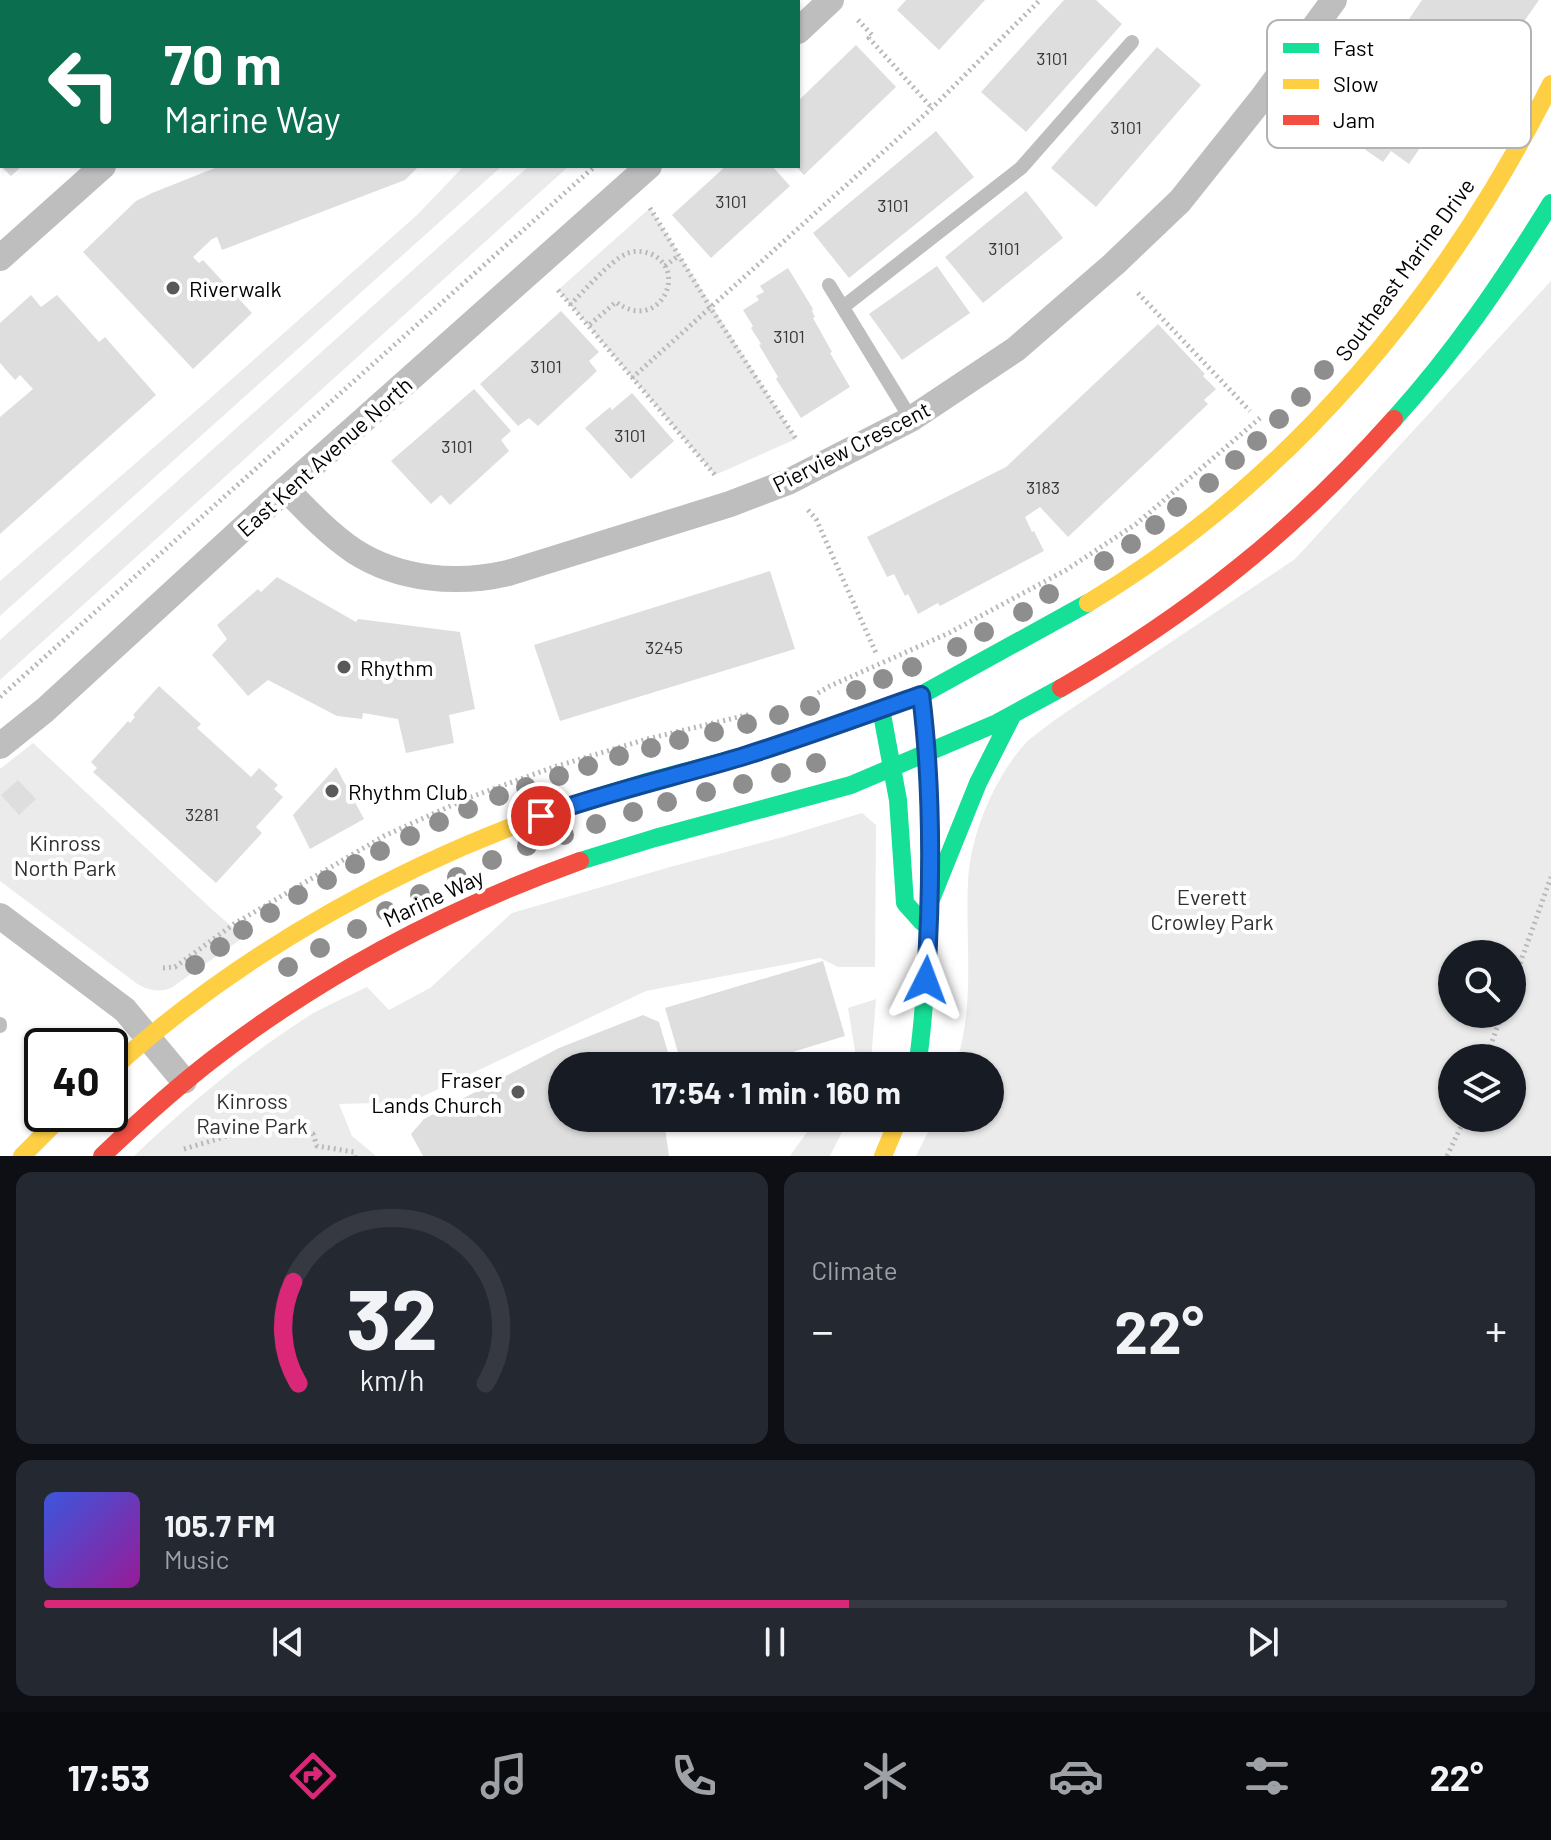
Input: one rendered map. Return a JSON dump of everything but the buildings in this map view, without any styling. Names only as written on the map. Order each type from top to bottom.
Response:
[{"type":"main road","name":"Southeast Marine Drive","points":[[1531,124],[1551,84]]},
{"type":"main road","name":"Southeast Marine Drive","points":[[921,695],[1064,617],[1152,562],[1212,517],[1272,464],[1378,352],[1471,226],[1517,148]]},
{"type":"main road","points":[[928,753],[1012,716],[1132,646],[1258,553],[1346,472],[1425,385],[1491,297],[1551,203]]},
{"type":"main road","name":"Marine Way","points":[[128,1054],[238,970],[312,924],[398,877],[491,835],[567,807],[740,757],[921,695]]},
{"type":"main road","points":[[919,1052],[930,902],[928,753],[921,695]]},
{"type":"main road","points":[[881,709],[898,800],[905,903],[929,930]]},
{"type":"main road","points":[[930,902],[978,783],[1012,716]]},
{"type":"main road","name":"Marine Way","points":[[102,1156],[184,1081],[265,1020],[351,964],[439,918],[527,880],[612,850],[849,785],[928,753]]},
{"type":"main road","points":[[22,1156],[46,1132]]},
{"type":"main road","points":[[883,1156],[893,1132]]},
{"type":"street","points":[[800,29],[831,0]]},
{"type":"street","name":"Pierview Crescent","points":[[1319,20],[1334,0]]},
{"type":"street","name":"Pierview Crescent","points":[[286,489],[354,551],[410,575],[453,579],[490,577],[738,501],[790,481],[911,419],[1016,349],[1114,264],[1180,201],[1267,92]]},
{"type":"street","points":[[0,258],[101,168]]},
{"type":"street","name":"East Kent Avenue North","points":[[0,746],[45,710],[286,489],[647,168]]},
{"type":"street","points":[[0,916],[125,1010],[184,1081]]},
{"type":"lane","points":[[843,307],[1021,168],[1132,42]]},
{"type":"lane","points":[[829,285],[911,419]]},
{"type":"path","points":[[632,378],[932,108],[1040,0]]},
{"type":"path","points":[[858,20],[872,35],[869,38],[932,108]]},
{"type":"path","points":[[0,697],[593,168]]},
{"type":"path","points":[[650,208],[796,439]]},
{"type":"path","points":[[570,305],[627,253],[649,253],[665,266],[669,287],[658,304],[641,312],[624,308],[616,302],[588,326]]},
{"type":"path","points":[[665,266],[678,256]]},
{"type":"path","points":[[558,290],[715,475]]},
{"type":"path","points":[[1138,293],[1250,411]]},
{"type":"path","points":[[830,686],[949,633],[1066,570],[1136,524],[1260,418]]},
{"type":"path","points":[[808,510],[816,519],[876,653]]},
{"type":"path","points":[[1526,947],[1551,877]]},
{"type":"path","points":[[184,1149],[234,1134],[274,1127],[313,1134],[317,1146],[354,1152],[355,1156]]},
{"type":"path","points":[[1447,1156],[1458,1132]]},
{"type":"green space","points":[[462,168],[500,168],[0,616],[0,581],[417,215]]},
{"type":"green space","points":[[527,168],[567,168],[0,680],[0,640]]},
{"type":"green space","points":[[650,208],[796,439],[715,475],[558,290]]},
{"type":"green space","name":"Everett Crowley Park","points":[[1551,281],[1551,1156],[916,1156],[928,1132],[1004,1132],[1004,1052],[959,1052],[968,998],[970,864],[978,828],[1002,776],[1023,746],[1056,719],[1295,559]]},
{"type":"green space","name":"Kinross North Park","points":[[33,743],[244,937],[171,988],[153,990],[136,983],[0,881],[0,769]]},
{"type":"green space","name":"Kinross Ravine Park","points":[[862,813],[876,825],[875,967],[838,967],[820,958],[646,991],[411,1102],[339,1104],[352,1136],[376,1156],[134,1156],[214,1085],[309,1016],[367,987],[389,1010],[430,988],[512,913]]},
{"type":"green space","points":[[876,999],[872,1052],[855,1052],[848,1008]]},
{"type":"green space","points":[[807,1132],[842,1132],[830,1156],[790,1156]]},
{"type":"traffic: fast","points":[[1394,419],[1477,315],[1551,203]]},
{"type":"traffic: fast","points":[[588,800],[740,757],[921,695],[1088,603]]},
{"type":"traffic: fast","points":[[580,861],[851,785],[997,723],[1061,688]]},
{"type":"traffic: fast","points":[[919,1052],[929,924],[930,858],[929,793],[921,695]]},
{"type":"traffic: fast","points":[[881,709],[898,800],[905,903],[922,922]]},
{"type":"traffic: fast","points":[[930,902],[978,783],[1012,716]]},
{"type":"traffic: slow","points":[[1531,122],[1551,84]]},
{"type":"traffic: slow","points":[[1088,603],[1162,555],[1231,500],[1296,441],[1356,376],[1412,308],[1463,236],[1517,148]]},
{"type":"traffic: slow","points":[[128,1055],[216,985],[334,910],[460,848],[588,800]]},
{"type":"traffic: slow","points":[[22,1156],[46,1132]]},
{"type":"traffic: slow","points":[[883,1156],[893,1132]]},
{"type":"traffic: jam","points":[[1061,688],[1154,630],[1239,567],[1318,497],[1394,419]]},
{"type":"traffic: jam","points":[[102,1156],[202,1068],[302,997],[437,921],[580,861]]},
{"type":"place","name":"Riverwalk","points":[[173,288]]},
{"type":"place","name":"Rhythm","points":[[344,667]]},
{"type":"place","name":"Rhythm Club","points":[[332,791]]},
{"type":"place","name":"Fraser Lands Church","points":[[518,1092]]},
{"type":"route","points":[[541,816],[643,783],[740,757],[921,695],[930,788],[926,980]]}]
